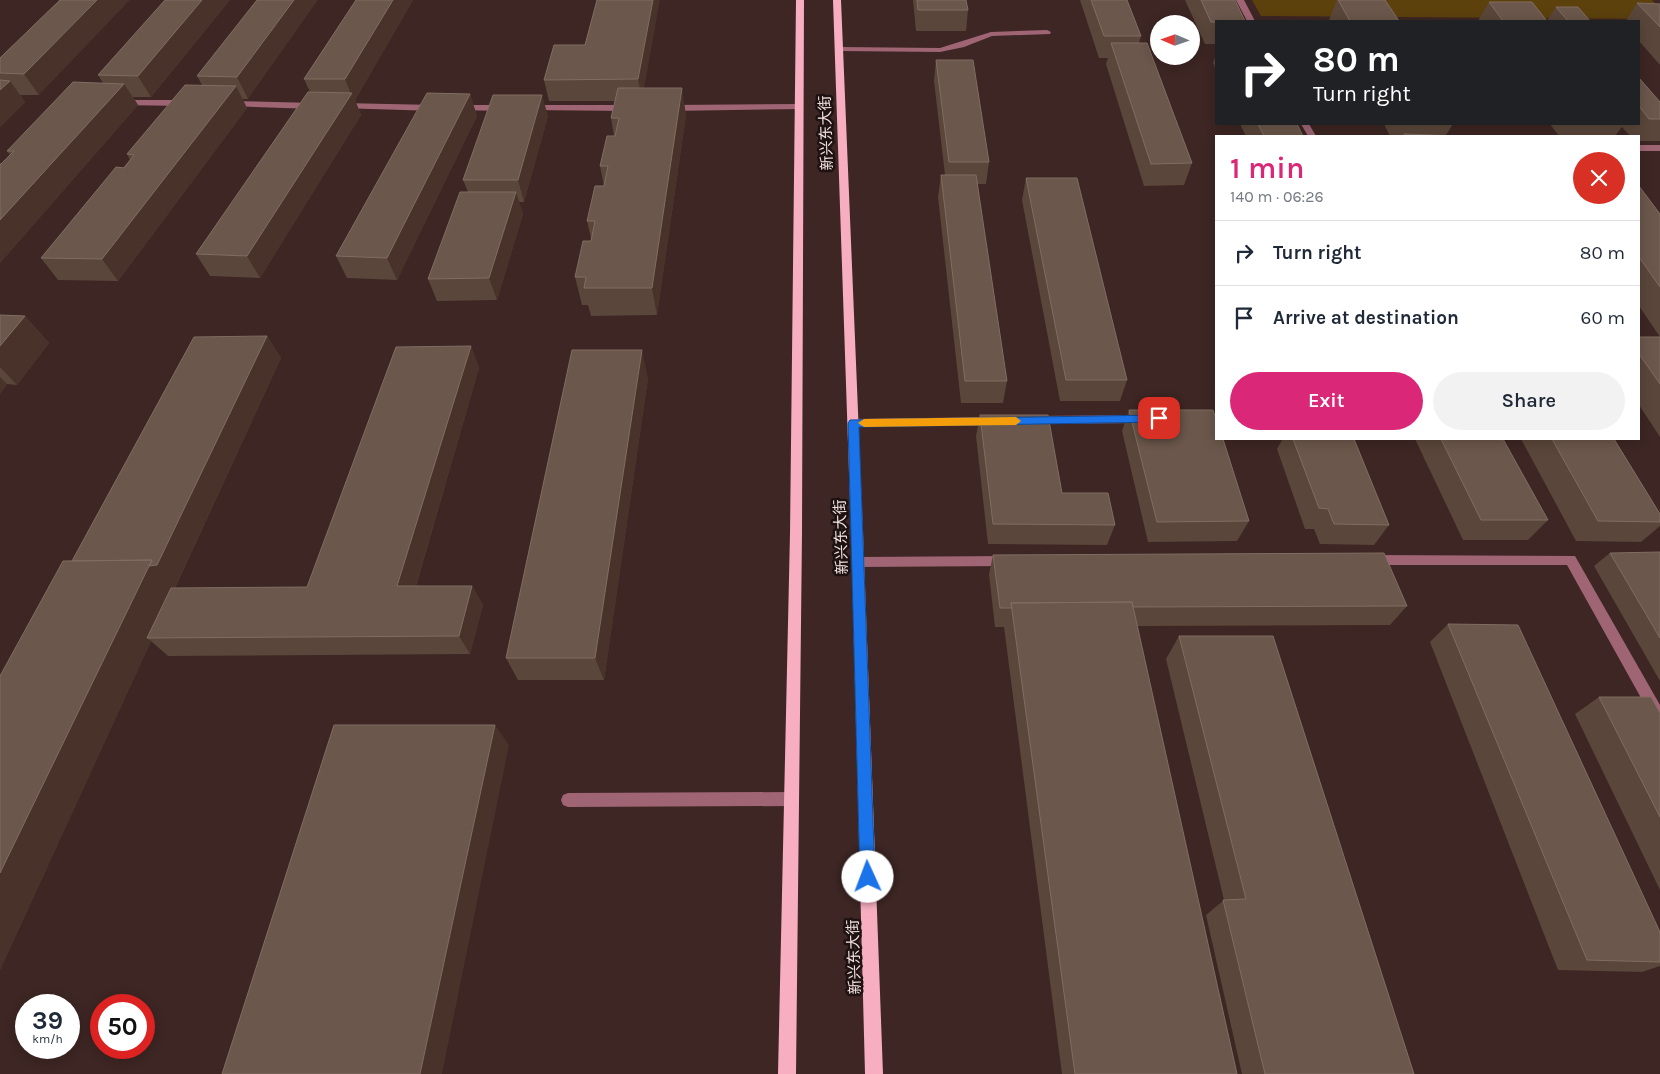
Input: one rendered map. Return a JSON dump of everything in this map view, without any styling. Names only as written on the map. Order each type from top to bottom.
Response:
[{"type":"main road","name":"新兴东大街","points":[[787,1074],[800,0]]},
{"type":"main road","name":"新兴东大街","points":[[837,0],[858,562],[874,1074]]},
{"type":"street","points":[[1240,0],[1250,20]]},
{"type":"street","points":[[839,49],[940,50],[961,45],[991,34],[1047,32]]},
{"type":"street","points":[[109,102],[198,104]]},
{"type":"street","points":[[218,104],[326,106]]},
{"type":"street","points":[[336,106],[445,108]]},
{"type":"street","points":[[455,108],[514,108]]},
{"type":"street","points":[[524,108],[642,108]]},
{"type":"street","points":[[662,108],[799,108]]},
{"type":"street","points":[[1640,148],[1660,148]]},
{"type":"street","points":[[853,423],[1157,418]]},
{"type":"street","points":[[1353,560],[1571,560],[1660,718]]},
{"type":"street","points":[[858,562],[1016,561]]},
{"type":"street","points":[[568,800],[791,799]]},
{"type":"shaded area","points":[[1252,0],[1652,0],[1660,8],[1660,19],[1261,16]]},
{"type":"building","points":[[60,0],[97,0],[24,74],[0,73],[0,58]]},
{"type":"building","points":[[165,0],[202,0],[138,76],[98,75]]},
{"type":"building","points":[[257,0],[294,0],[237,77],[197,76]]},
{"type":"building","points":[[356,0],[393,0],[345,79],[304,79]]},
{"type":"building","points":[[597,0],[653,0],[638,79],[544,80],[554,45],[585,45]]},
{"type":"building","points":[[917,0],[966,0],[968,10],[918,10]]},
{"type":"building","points":[[1091,0],[1127,0],[1141,36],[1104,36]]},
{"type":"building","points":[[1201,0],[1235,0],[1245,20],[1215,20],[1215,22],[1211,22]]},
{"type":"building","points":[[1338,0],[1385,0],[1398,20],[1349,20]]},
{"type":"building","points":[[1489,2],[1532,2],[1546,20],[1502,20]]},
{"type":"building","points":[[1637,3],[1660,4],[1660,27]]},
{"type":"building","points":[[1556,7],[1578,7],[1589,20],[1567,20]]},
{"type":"building","points":[[1111,43],[1147,43],[1150,51],[1150,65],[1155,65],[1192,163],[1151,164]]},
{"type":"building","points":[[936,60],[973,60],[989,162],[949,162]]},
{"type":"building","points":[[1640,79],[1660,102],[1660,119],[1649,119],[1640,107]]},
{"type":"building","points":[[0,80],[10,81],[0,90]]},
{"type":"building","points":[[73,82],[124,84],[0,220],[0,164],[14,151],[7,151]]},
{"type":"building","points":[[185,85],[236,86],[102,259],[41,258],[116,167],[124,168],[134,155],[127,154]]},
{"type":"building","points":[[618,88],[682,88],[652,288],[584,288],[586,277],[575,277],[583,241],[591,241],[595,221],[587,221],[595,186],[604,186],[608,166],[600,166],[607,136],[615,136],[619,118],[611,118]]},
{"type":"building","points":[[308,92],[352,93],[247,256],[196,254]]},
{"type":"building","points":[[427,93],[470,94],[387,258],[336,256]]},
{"type":"building","points":[[493,95],[542,95],[518,180],[463,180]]},
{"type":"building","points":[[1258,125],[1298,125],[1302,135],[1264,135]]},
{"type":"building","points":[[941,175],[976,175],[1007,381],[965,381]]},
{"type":"building","points":[[1026,178],[1077,178],[1127,380],[1066,380]]},
{"type":"building","points":[[1640,187],[1660,214],[1660,287],[1640,258]]},
{"type":"building","points":[[460,192],[516,192],[489,278],[428,279]]},
{"type":"building","points":[[0,315],[25,316],[0,346]]},
{"type":"building","points":[[267,336],[157,565],[149,566],[152,560],[72,561],[194,337]]},
{"type":"building","points":[[1640,337],[1660,337],[1660,384],[1640,355]]},
{"type":"building","points":[[471,346],[397,586],[472,586],[459,636],[147,638],[171,588],[307,587],[396,347]]},
{"type":"building","points":[[572,350],[642,350],[595,658],[506,658]]},
{"type":"building","points":[[1129,410],[1213,410],[1215,416],[1215,440],[1223,440],[1249,521],[1157,522]]},
{"type":"building","points":[[980,415],[1048,415],[1062,493],[1108,493],[1115,525],[993,524]]},
{"type":"building","points":[[1293,440],[1354,440],[1389,525],[1334,524],[1328,509],[1319,508]]},
{"type":"building","points":[[1441,440],[1504,440],[1548,520],[1481,520]]},
{"type":"building","points":[[1553,440],[1615,440],[1660,514],[1660,522],[1598,521]]},
{"type":"building","points":[[1660,552],[1660,638],[1610,553]]},
{"type":"building","points":[[1384,553],[1407,606],[1133,607],[1132,602],[1011,603],[1012,608],[1000,608],[993,555]]},
{"type":"building","points":[[152,560],[0,873],[0,676],[63,561]]},
{"type":"building","points":[[1132,602],[1237,1074],[1075,1074],[1011,603]]},
{"type":"building","points":[[1448,624],[1518,625],[1660,932],[1660,962],[1587,960]]},
{"type":"building","points":[[1179,636],[1273,636],[1414,1074],[1265,1074],[1223,900],[1246,899]]},
{"type":"building","points":[[1599,697],[1651,697],[1660,713],[1660,817]]},
{"type":"building","points":[[334,725],[495,725],[420,1074],[222,1074]]},
{"type":"slow traffic","points":[[864,423],[1016,421]]},
{"type":"route","points":[[868,877],[853,423],[1159,418]]}]
